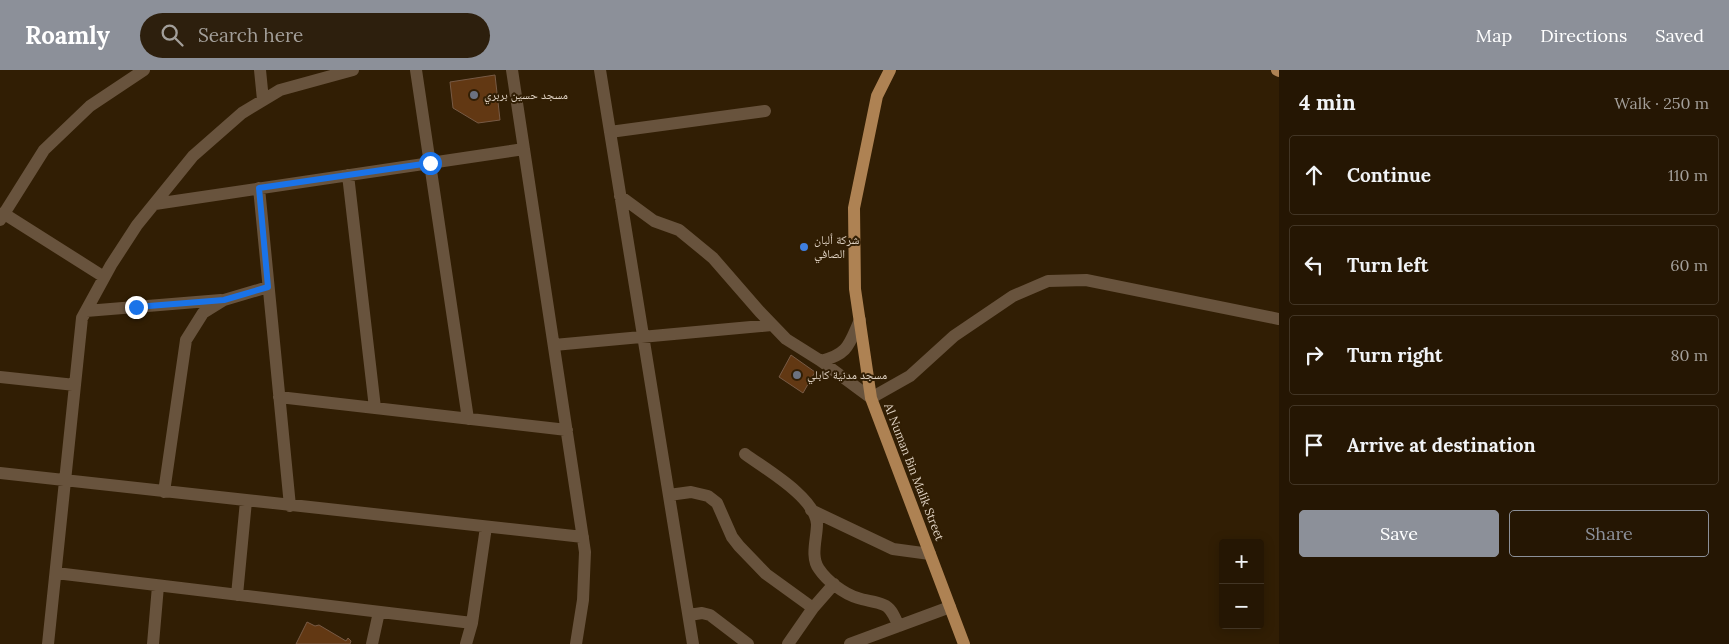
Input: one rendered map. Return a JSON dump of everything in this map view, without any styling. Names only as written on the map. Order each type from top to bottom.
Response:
[{"type":"main road","name":"Al Numan Bin Malik Street","points":[[890,70],[877,96],[854,208],[855,289],[871,398],[964,644]]},
{"type":"street","points":[[104,277],[2,217],[44,150],[90,106],[144,70]]},
{"type":"street","points":[[260,70],[263,100]]},
{"type":"street","points":[[48,644],[82,318],[86,310],[104,277],[137,225],[193,156],[242,113],[280,90],[352,70]]},
{"type":"street","points":[[416,70],[468,419]]},
{"type":"street","points":[[512,70],[585,552],[584,600],[576,644]]},
{"type":"street","points":[[600,70],[693,644]]},
{"type":"street","points":[[610,132],[765,111]]},
{"type":"street","points":[[155,204],[524,149]]},
{"type":"street","points":[[348,175],[375,408]]},
{"type":"street","points":[[259,188],[290,506]]},
{"type":"street","points":[[620,196],[654,221],[679,230],[713,258],[786,339],[821,361],[871,398],[910,376],[954,336],[1013,296],[1048,281],[1086,280],[1279,319]]},
{"type":"street","points":[[86,310],[224,300],[268,287]]},
{"type":"street","points":[[164,492],[186,340],[204,313],[224,300]]},
{"type":"street","points":[[821,361],[835,358],[846,350],[860,320]]},
{"type":"street","points":[[554,345],[772,324]]},
{"type":"street","points":[[0,377],[75,385]]},
{"type":"street","points":[[280,397],[567,430]]},
{"type":"street","points":[[745,454],[793,489],[812,510],[894,549],[930,554]]},
{"type":"street","points":[[0,473],[583,537]]},
{"type":"street","points":[[670,494],[692,492],[708,496],[717,503],[732,538],[739,546],[766,574],[813,608]]},
{"type":"street","points":[[237,595],[246,501]]},
{"type":"street","points":[[812,510],[816,522],[815,560],[818,568],[842,590],[857,598],[884,605],[891,610],[899,626]]},
{"type":"street","points":[[466,644],[472,623],[486,527]]},
{"type":"street","points":[[56,573],[472,623]]},
{"type":"street","points":[[788,644],[813,608],[834,584]]},
{"type":"street","points":[[153,644],[158,586]]},
{"type":"street","points":[[850,644],[950,607]]},
{"type":"street","points":[[372,644],[379,612]]},
{"type":"street","points":[[689,615],[702,613],[710,615],[748,644]]},
{"type":"building","name":"مسجد حسين بربري","points":[[495,75],[500,120],[478,123],[453,108],[450,82]]},
{"type":"building","name":"مسجد مدنية كابلي","points":[[791,355],[815,372],[803,393],[779,377]]},
{"type":"building","points":[[307,622],[315,626],[319,625],[346,641],[348,638],[351,641],[350,644],[296,644]]},
{"type":"place","name":"مسجد حسين بربري","points":[[474,95]]},
{"type":"place","name":"شركة ألبان الصافي","points":[[804,247]]},
{"type":"place","name":"مسجد مدنية كابلي","points":[[797,375]]},
{"type":"route","points":[[136,307],[224,300],[268,287],[259,188],[430,163]]}]
